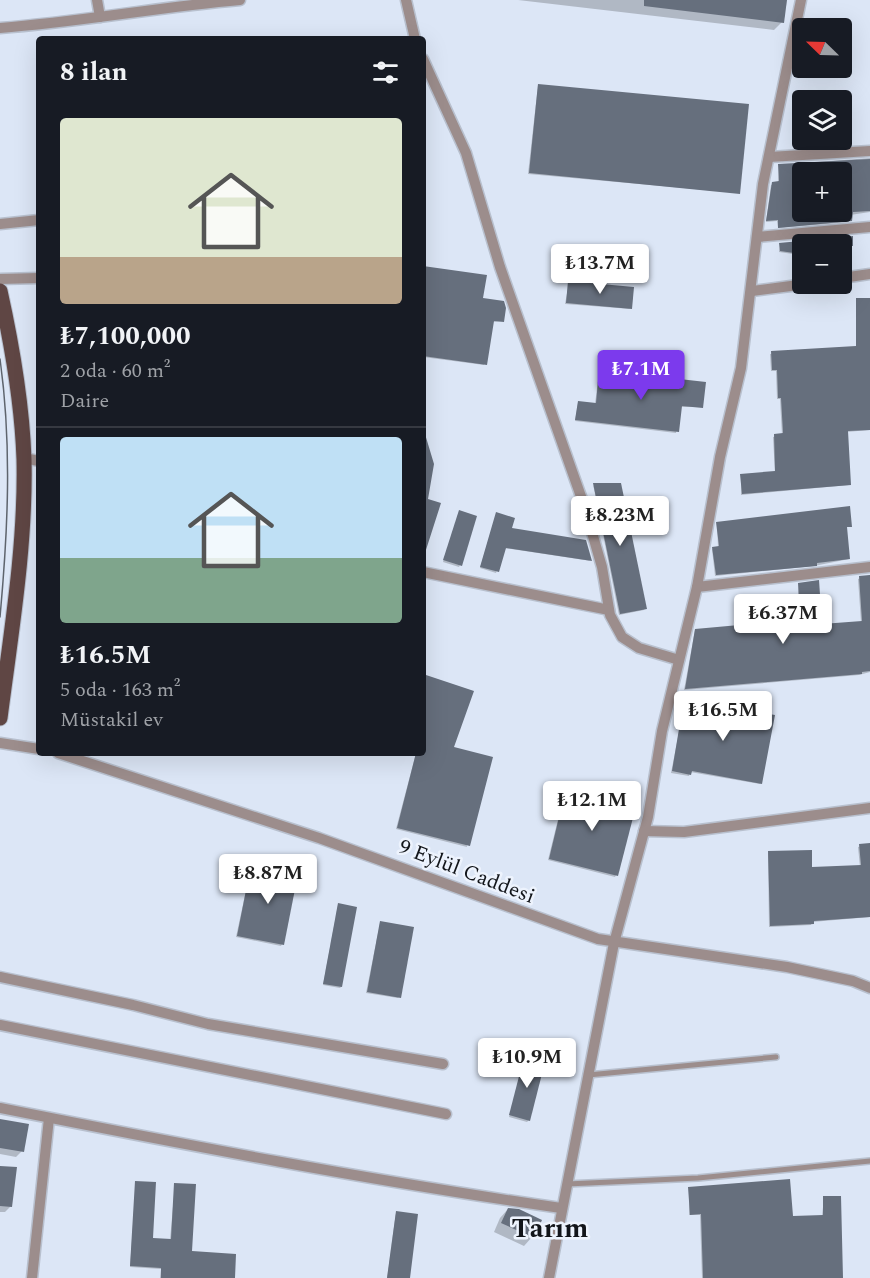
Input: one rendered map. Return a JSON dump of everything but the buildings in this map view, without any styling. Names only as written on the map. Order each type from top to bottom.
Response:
[{"type":"main road","points":[[0,291],[31,459],[0,718]]},
{"type":"street","points":[[97,0],[100,17]]},
{"type":"street","points":[[0,28],[61,24],[162,7],[240,0]]},
{"type":"street","points":[[406,0],[414,36]]},
{"type":"street","points":[[549,1278],[614,943],[644,831],[662,731],[697,587],[720,457],[741,368],[769,157],[801,0]]},
{"type":"street","points":[[426,66],[466,153],[507,290],[584,505],[602,567],[609,610],[622,637],[639,648],[679,660]]},
{"type":"street","points":[[769,157],[870,151]]},
{"type":"street","points":[[0,225],[36,220]]},
{"type":"street","points":[[757,237],[870,227]]},
{"type":"street","points":[[852,277],[870,274]]},
{"type":"street","points":[[0,279],[36,278]]},
{"type":"street","points":[[752,291],[792,286]]},
{"type":"street","points":[[697,587],[870,567]]},
{"type":"street","points":[[426,573],[609,610]]},
{"type":"street","points":[[0,743],[36,748]]},
{"type":"street","name":"9 Eylül Caddesi","points":[[67,756],[308,834],[493,899],[557,926],[614,943],[787,967],[853,981],[870,988]]},
{"type":"street","points":[[644,831],[684,832],[870,808]]},
{"type":"street","points":[[0,977],[134,1005],[208,1024],[443,1064]]},
{"type":"street","points":[[0,1025],[447,1114]]},
{"type":"street","points":[[0,1108],[448,1192],[561,1208]]},
{"type":"street","points":[[32,1278],[49,1118]]},
{"type":"lane","points":[[588,1075],[776,1057]]},
{"type":"lane","points":[[566,1184],[698,1178],[870,1161]]},
{"type":"tram line","points":[[0,359],[6,423],[8,488],[0,617]]},
{"type":"district","name":"Tarım","points":[[550,1228]]}]
